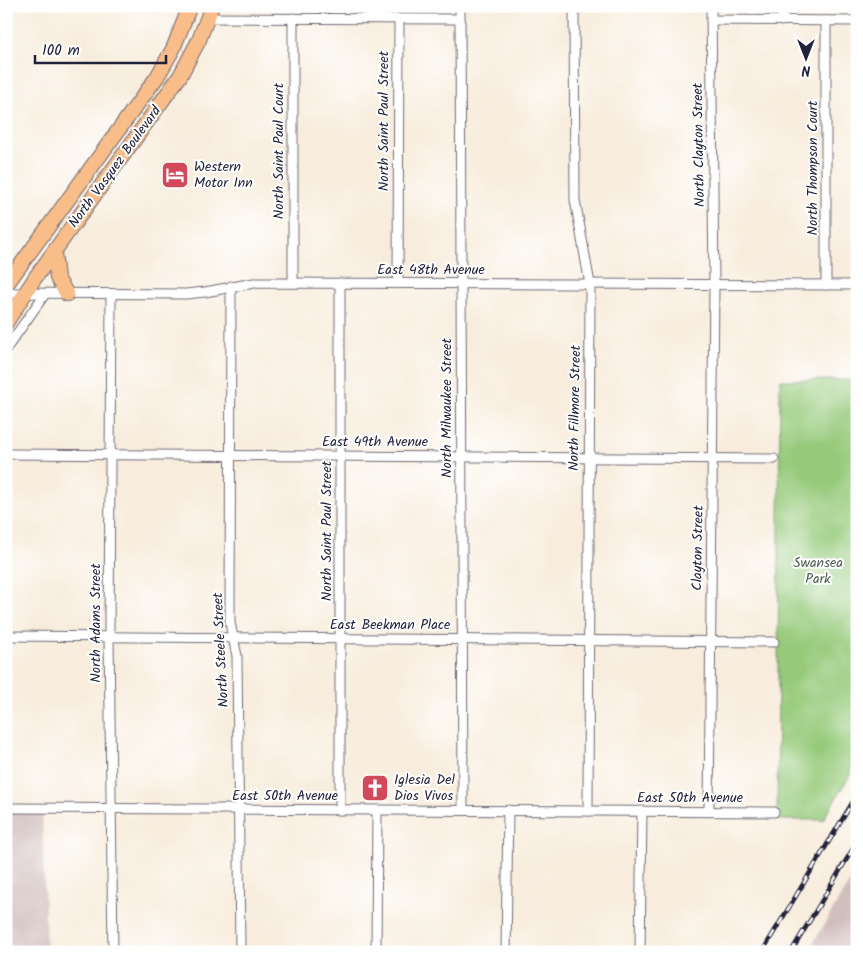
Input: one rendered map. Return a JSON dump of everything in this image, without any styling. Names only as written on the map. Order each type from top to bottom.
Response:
[{"type":"highway","name":"North Vasquez Boulevard","points":[[6,285],[157,77],[173,49],[190,6]]},
{"type":"highway","name":"North Vasquez Boulevard","points":[[6,323],[54,252],[180,76],[195,50],[210,12]]},
{"type":"highway","points":[[54,252],[57,278],[67,294]]},
{"type":"street","name":"North Milwaukee Street","points":[[460,6],[463,810]]},
{"type":"street","name":"North Fillmore Street","points":[[574,6],[575,200],[590,284],[588,811]]},
{"type":"street","name":"North Clayton Street","points":[[711,6],[714,284]]},
{"type":"street","points":[[782,6],[782,21]]},
{"type":"street","points":[[210,12],[293,18],[460,19]]},
{"type":"street","name":"North Saint Paul Court","points":[[293,18],[293,283]]},
{"type":"street","name":"North Saint Paul Street","points":[[398,19],[398,283]]},
{"type":"street","points":[[711,20],[857,21]]},
{"type":"street","name":"North Thompson Court","points":[[826,21],[826,285]]},
{"type":"street","name":"East 48th Avenue","points":[[6,293],[198,293],[247,283],[857,285]]},
{"type":"street","name":"North Saint Paul Street","points":[[340,283],[340,810]]},
{"type":"street","name":"Clayton Street","points":[[709,812],[714,284]]},
{"type":"street","name":"North Steele Street","points":[[231,286],[232,455],[230,623],[237,656],[240,952]]},
{"type":"street","points":[[6,349],[45,294]]},
{"type":"street","name":"North Adams Street","points":[[111,294],[109,637],[113,952]]},
{"type":"street","name":"East 49th Avenue","points":[[6,454],[774,459]]},
{"type":"street","name":"East Beekman Place","points":[[6,636],[774,642]]},
{"type":"street","name":"East 50th Avenue","points":[[6,808],[774,812]]},
{"type":"street","points":[[376,952],[377,810]]},
{"type":"street","points":[[506,952],[508,810]]},
{"type":"street","points":[[640,952],[642,811]]},
{"type":"shaded area","points":[[6,808],[42,808],[46,952],[6,952]]},
{"type":"shaded area","points":[[857,869],[857,952],[808,952]]},
{"type":"green space","name":"Swansea Park","points":[[780,380],[857,380],[857,763],[823,820],[777,820]]},
{"type":"railway","points":[[762,952],[857,795]]},
{"type":"railway","points":[[791,952],[857,842]]},
{"type":"place","name":"Western Motor Inn","points":[[175,175]]},
{"type":"place","name":"Iglesia Del Dios Vivos","points":[[375,788]]}]
